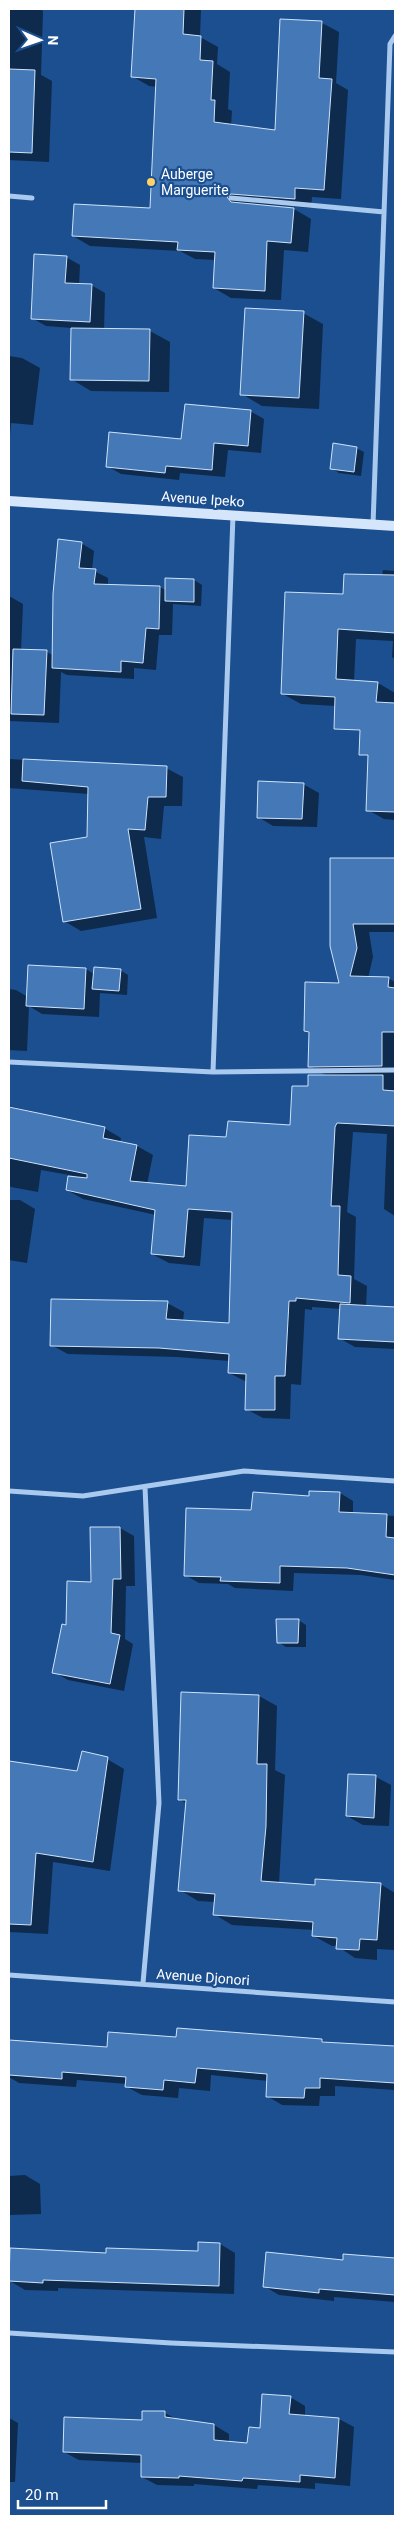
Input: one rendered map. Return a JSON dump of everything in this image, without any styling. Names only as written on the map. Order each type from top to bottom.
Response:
[{"type":"street","points":[[373,525],[390,44],[395,36]]},
{"type":"street","points":[[9,196],[32,198]]},
{"type":"street","points":[[231,198],[384,212]]},
{"type":"street","name":"Avenue Ipeko","points":[[9,501],[233,514],[395,526]]},
{"type":"street","points":[[213,1072],[233,514]]},
{"type":"street","points":[[9,1062],[213,1072],[395,1070]]},
{"type":"street","points":[[9,1491],[83,1496],[244,1471],[395,1481]]},
{"type":"street","points":[[143,1983],[159,1803],[145,1487]]},
{"type":"street","name":"Avenue Djonori","points":[[9,1975],[395,2002]]},
{"type":"street","points":[[9,2333],[171,2343],[395,2352]]},
{"type":"building","points":[[135,9],[184,9],[183,34],[201,36],[200,60],[213,61],[211,100],[215,100],[214,122],[275,130],[280,19],[322,21],[319,78],[332,79],[324,190],[295,188],[295,199],[231,194],[227,197],[231,202],[294,208],[291,243],[267,241],[265,291],[213,288],[215,252],[177,250],[178,242],[72,236],[74,204],[150,208],[156,79],[131,77]]},
{"type":"building","points":[[9,69],[35,70],[32,153],[9,152]]},
{"type":"building","points":[[34,254],[67,256],[65,283],[92,284],[90,322],[31,319]]},
{"type":"building","points":[[245,308],[304,311],[299,398],[240,395]]},
{"type":"building","points":[[71,328],[150,329],[149,381],[70,380]]},
{"type":"building","points":[[185,404],[251,410],[248,446],[214,443],[212,470],[166,466],[165,473],[106,467],[109,432],[181,439]]},
{"type":"building","points":[[333,443],[357,447],[354,472],[330,469]]},
{"type":"building","points":[[58,539],[82,542],[79,568],[96,569],[94,584],[160,586],[159,629],[146,628],[143,663],[121,661],[121,672],[52,668],[53,594]]},
{"type":"building","points":[[344,574],[395,575],[395,633],[338,629],[336,679],[378,682],[376,702],[395,703],[395,812],[366,811],[368,755],[359,755],[360,730],[334,729],[335,697],[281,694],[285,592],[343,594]]},
{"type":"building","points":[[165,578],[194,579],[194,602],[165,601]]},
{"type":"building","points":[[13,649],[47,650],[44,715],[11,714]]},
{"type":"building","points":[[23,759],[167,766],[166,797],[148,797],[145,830],[128,829],[141,909],[63,922],[50,843],[87,837],[88,787],[22,781]]},
{"type":"building","points":[[258,781],[304,783],[302,819],[257,818]]},
{"type":"building","points":[[330,858],[395,858],[395,924],[353,924],[357,948],[350,976],[389,977],[388,987],[395,988],[395,1032],[382,1032],[382,1066],[308,1067],[309,1032],[304,1031],[305,982],[339,983],[330,946]]},
{"type":"building","points":[[28,965],[86,968],[84,1009],[26,1006]]},
{"type":"building","points":[[94,967],[121,969],[119,991],[92,989]]},
{"type":"building","points":[[308,1075],[383,1075],[383,1090],[395,1091],[395,1126],[337,1123],[335,1127],[331,1206],[340,1206],[338,1275],[351,1276],[350,1303],[296,1298],[296,1301],[289,1301],[285,1376],[275,1376],[275,1410],[245,1410],[246,1374],[228,1373],[229,1354],[159,1348],[50,1346],[51,1299],[168,1301],[166,1319],[229,1323],[232,1212],[188,1209],[184,1257],[151,1254],[155,1210],[66,1190],[68,1176],[87,1178],[87,1174],[9,1158],[9,1107],[105,1127],[103,1138],[137,1145],[130,1181],[186,1186],[189,1135],[226,1137],[228,1121],[290,1125],[292,1086],[308,1086]]},
{"type":"building","points":[[340,1304],[395,1307],[395,1342],[338,1339]]},
{"type":"building","points":[[309,1491],[340,1492],[339,1512],[387,1514],[386,1537],[395,1538],[395,1575],[347,1568],[280,1566],[280,1583],[220,1581],[221,1577],[184,1576],[186,1508],[251,1510],[253,1492],[309,1496]]},
{"type":"building","points":[[90,1527],[120,1527],[121,1579],[113,1579],[111,1633],[120,1635],[110,1684],[52,1673],[62,1624],[66,1625],[67,1581],[91,1582]]},
{"type":"building","points":[[276,1619],[299,1619],[298,1643],[277,1643]]},
{"type":"building","points":[[181,1692],[259,1695],[257,1764],[267,1764],[266,1826],[261,1881],[315,1885],[315,1879],[381,1883],[377,1940],[360,1939],[359,1950],[336,1949],[337,1938],[312,1936],[313,1922],[213,1915],[215,1894],[178,1891],[186,1800],[178,1800]]},
{"type":"building","points":[[82,1751],[108,1757],[93,1862],[36,1853],[31,1925],[9,1924],[9,1761],[77,1771]]},
{"type":"building","points":[[348,1774],[376,1775],[374,1818],[346,1816]]},
{"type":"building","points":[[177,2028],[322,2039],[322,2042],[395,2046],[395,2083],[320,2078],[320,2088],[305,2088],[304,2098],[266,2097],[267,2074],[197,2068],[195,2083],[164,2080],[163,2090],[125,2087],[126,2077],[62,2072],[62,2079],[9,2075],[9,2040],[107,2047],[108,2032],[176,2037]]},
{"type":"building","points":[[198,2242],[220,2243],[219,2286],[43,2280],[43,2283],[9,2281],[10,2248],[106,2253],[106,2248],[198,2251]]},
{"type":"building","points":[[266,2252],[343,2260],[343,2254],[395,2258],[395,2295],[319,2289],[319,2293],[263,2287]]},
{"type":"building","points":[[262,2394],[291,2396],[289,2414],[339,2418],[335,2478],[300,2475],[300,2482],[243,2478],[242,2481],[179,2476],[179,2478],[141,2477],[141,2455],[63,2452],[64,2417],[142,2420],[142,2411],[165,2411],[165,2417],[214,2424],[214,2440],[247,2443],[249,2427],[260,2428]]},
{"type":"place","name":"Auberge Marguerite","points":[[151,182]]}]
